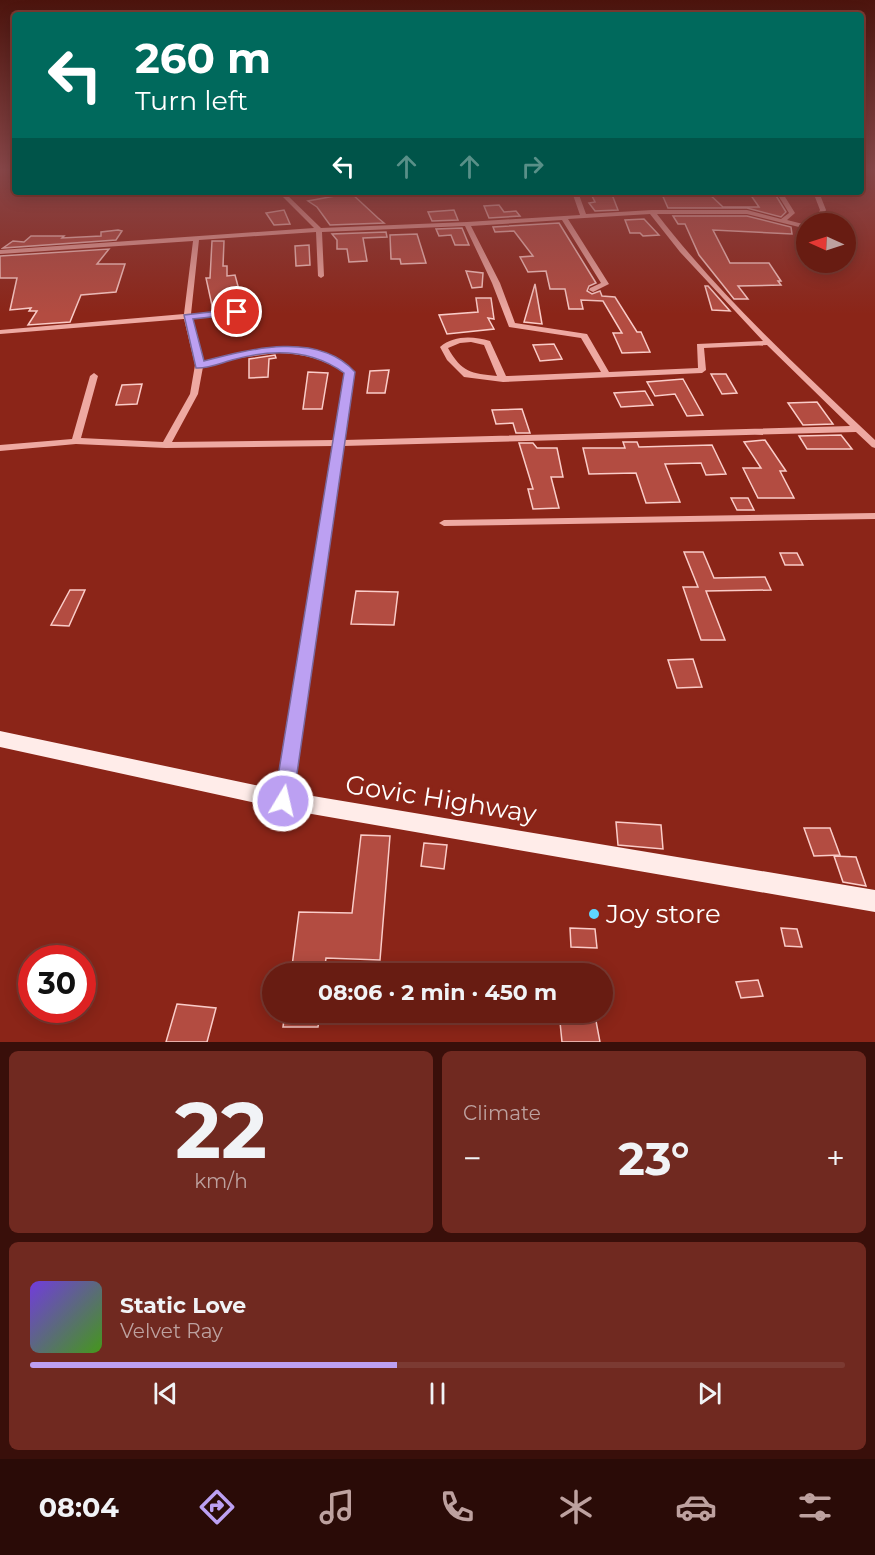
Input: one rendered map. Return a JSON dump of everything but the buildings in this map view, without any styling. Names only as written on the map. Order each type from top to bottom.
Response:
[{"type":"main road","name":"Govic Highway","points":[[0,739],[283,801],[875,901]]},
{"type":"street","points":[[306,217],[319,230],[321,276]]},
{"type":"street","points":[[563,217],[605,284],[593,290]]},
{"type":"street","points":[[0,252],[319,230],[467,224],[570,217]]},
{"type":"street","points":[[656,217],[682,251],[769,342],[875,445]]},
{"type":"street","points":[[765,217],[796,224]]},
{"type":"street","points":[[782,221],[787,217]]},
{"type":"street","points":[[467,224],[496,282],[512,325],[584,336],[607,375]]},
{"type":"street","points":[[166,445],[194,394],[199,365],[187,317],[196,240]]},
{"type":"street","points":[[0,332],[237,312]]},
{"type":"street","points":[[503,379],[487,343],[476,339],[452,341],[444,347],[450,358],[467,375],[503,379],[702,370],[700,346],[769,342]]},
{"type":"street","points":[[199,365],[250,352],[295,350],[330,358],[350,372],[283,801]]},
{"type":"street","points":[[76,441],[94,376]]},
{"type":"street","points":[[0,448],[76,441],[166,445],[338,443],[856,429]]},
{"type":"street","points":[[444,523],[875,516]]},
{"type":"place","name":"Joy store","points":[[594,914]]},
{"type":"route","points":[[237,312],[187,317],[199,365],[250,352],[295,350],[330,358],[350,372],[283,801]]}]
